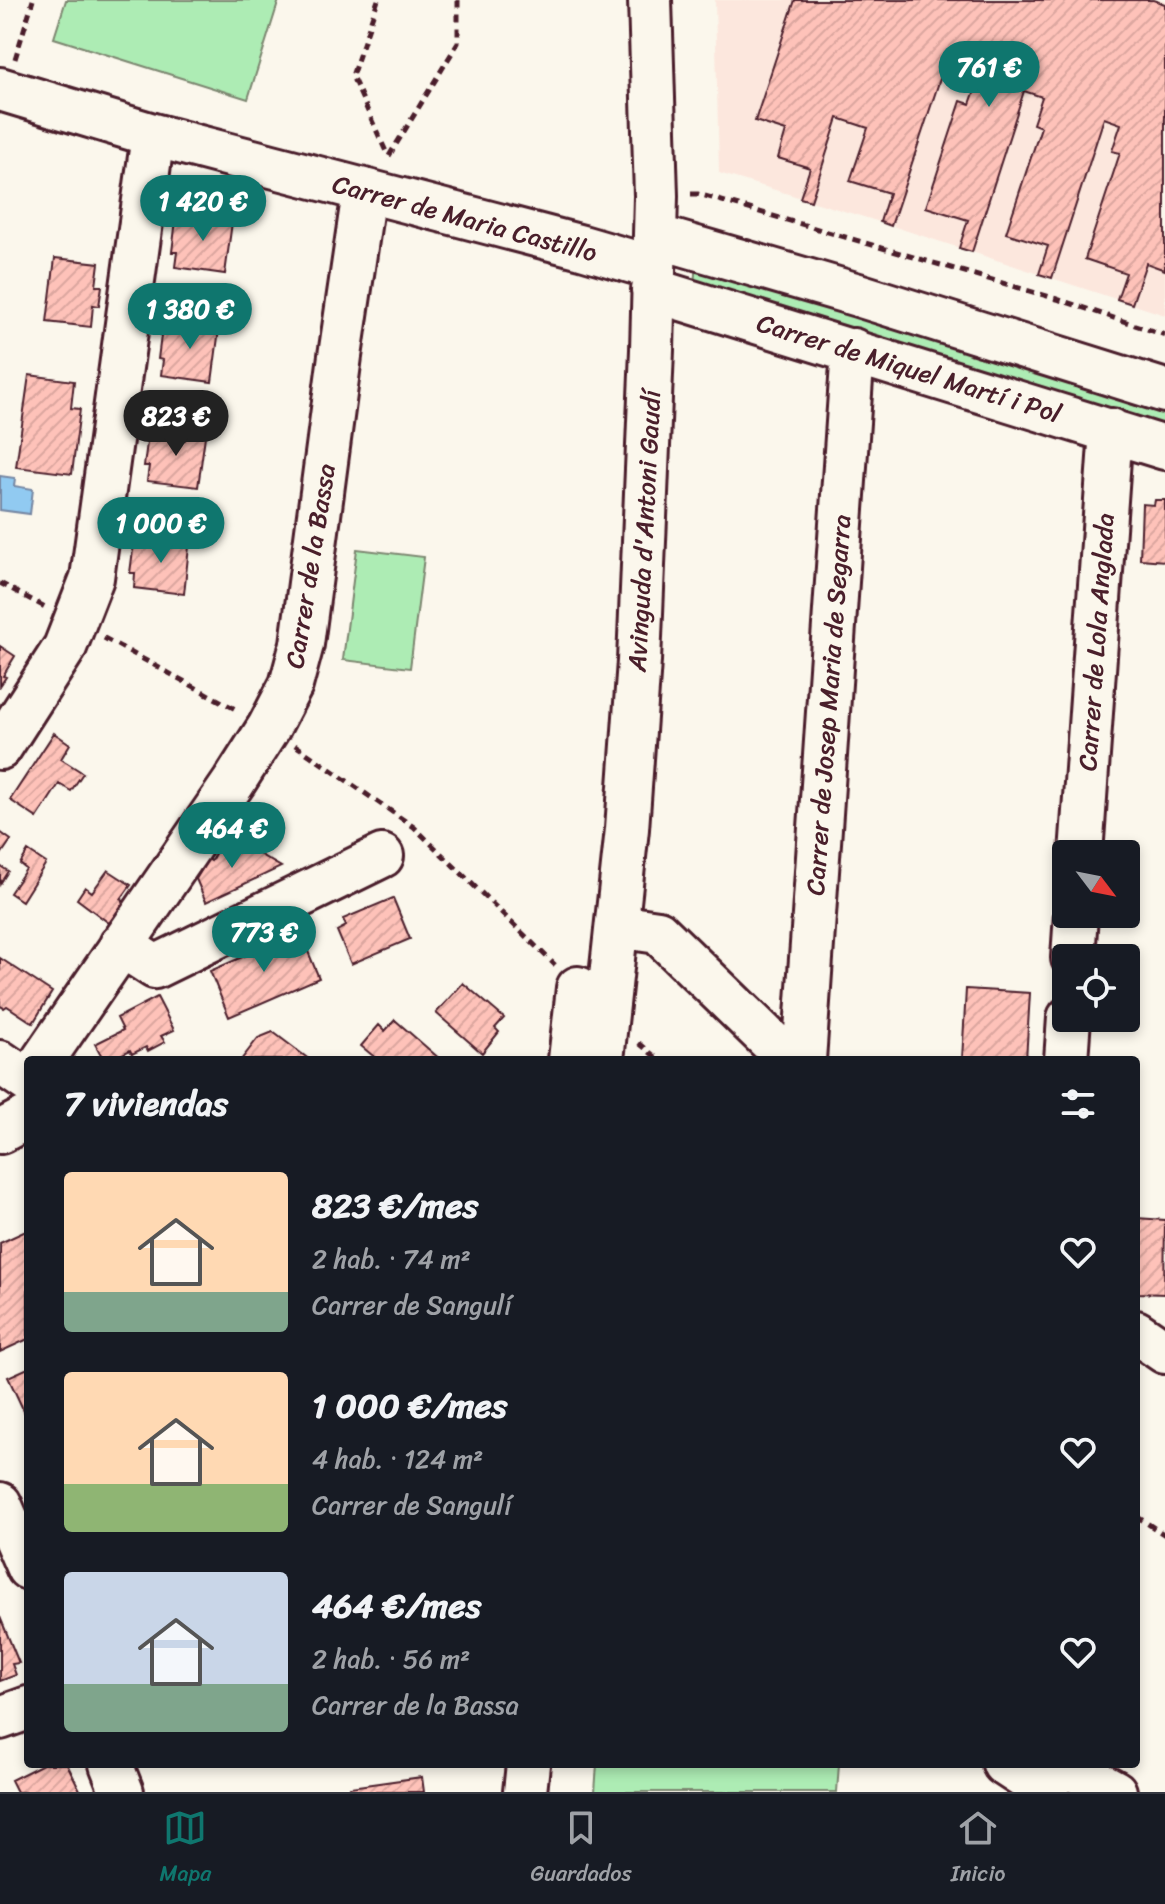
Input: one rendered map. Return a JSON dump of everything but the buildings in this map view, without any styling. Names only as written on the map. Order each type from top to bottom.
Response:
[{"type":"street","name":"Avinguda d'Antoni Gaudí","points":[[601,1056],[592,1002],[617,926],[639,661],[654,248],[650,0]]},
{"type":"street","name":"Carrer de Maria Castillo","points":[[3,90],[153,135],[582,247],[654,248]]},
{"type":"street","points":[[0,748],[65,647],[92,578],[153,135]]},
{"type":"street","name":"Carrer de la Bassa","points":[[46,1056],[234,782],[291,685],[302,644],[364,192]]},
{"type":"street","name":"Carrer de Miquel Martí i Pol","points":[[654,248],[853,350],[1165,448]]},
{"type":"street","name":"Carrer de Miquel Martí i Pol","points":[[654,248],[858,295],[1165,391]]},
{"type":"street","name":"Carrer de Josep Maria de Segarra","points":[[804,1056],[853,350]]},
{"type":"street","name":"Carrer de Lola Anglada","points":[[1082,840],[1111,430]]},
{"type":"street","points":[[121,945],[155,967],[382,856]]},
{"type":"street","points":[[617,926],[658,932],[786,1056]]},
{"type":"street","points":[[753,1025],[808,994]]},
{"type":"street","points":[[572,1056],[592,1002]]},
{"type":"street","points":[[1066,1056],[1068,1032]]},
{"type":"street","points":[[0,1062],[24,1078]]},
{"type":"street","points":[[0,1132],[24,1119]]},
{"type":"street","points":[[1140,1335],[1165,1352]]},
{"type":"street","points":[[0,1504],[24,1559]]},
{"type":"street","points":[[0,1718],[24,1709]]},
{"type":"street","points":[[113,1768],[122,1792]]},
{"type":"street","points":[[525,1792],[528,1768]]},
{"type":"street","points":[[1010,1768],[1047,1792]]},
{"type":"street","points":[[1071,1768],[1115,1792]]},
{"type":"path","points":[[3,90],[33,0]]},
{"type":"path","points":[[378,0],[352,76],[389,156],[458,43],[458,0]]},
{"type":"path","points":[[654,248],[698,194],[1057,299],[1165,335]]},
{"type":"path","points":[[0,583],[269,727],[414,827],[592,1002],[654,1056]]},
{"type":"path","points":[[1140,1519],[1165,1535]]},
{"type":"shaded area","points":[[715,0],[1165,0],[1165,315],[719,173]]},
{"type":"green space","points":[[66,0],[279,0],[248,99],[54,38]]},
{"type":"green space","points":[[696,263],[1165,406],[1165,436],[694,285]]},
{"type":"green space","points":[[357,549],[424,557],[410,668],[343,660]]},
{"type":"green space","points":[[597,1768],[839,1768],[837,1792],[595,1792]]},
{"type":"water","points":[[173,180],[209,189],[207,207],[169,203]]},
{"type":"water","points":[[155,294],[195,300],[192,317],[153,312]]},
{"type":"water","points":[[142,401],[181,406],[179,423],[139,418]]},
{"type":"water","points":[[0,476],[15,478],[14,486],[33,489],[30,514],[0,510]]},
{"type":"water","points":[[129,507],[168,512],[166,531],[126,526]]}]
